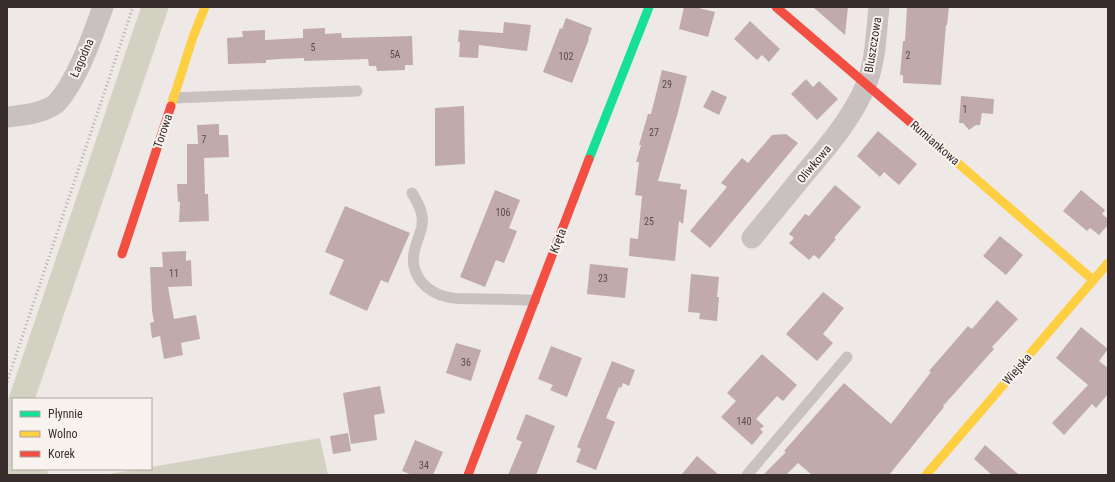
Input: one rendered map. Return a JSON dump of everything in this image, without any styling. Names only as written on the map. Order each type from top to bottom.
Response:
[{"type":"street","name":"Łagodna","points":[[7,117],[42,111],[55,104],[64,94],[78,70],[103,7]]},
{"type":"street","name":"Torowa","points":[[122,254],[193,38],[205,7]]},
{"type":"street","name":"Kręta","points":[[468,475],[649,7]]},
{"type":"street","name":"Rumiankowa","points":[[776,7],[1093,280]]},
{"type":"street","name":"Bluszczowa","points":[[866,84],[874,48],[879,7]]},
{"type":"street","name":"Oliwkowa","points":[[752,238],[832,142],[850,117],[866,84]]},
{"type":"street","name":"Wiejska","points":[[926,475],[1108,263]]},
{"type":"lane","points":[[174,98],[357,91]]},
{"type":"lane","points":[[412,193],[421,211],[423,220],[422,228],[414,252],[413,262],[415,272],[428,288],[447,297],[535,300]]},
{"type":"lane","points":[[747,475],[848,357]]},
{"type":"shaded area","points":[[141,7],[169,7],[35,398],[12,398],[12,470],[47,470],[48,475],[7,475],[7,403]]},
{"type":"shaded area","points":[[320,438],[328,475],[103,475],[132,470],[152,470],[152,467]]},
{"type":"building","points":[[684,7],[695,7],[715,12],[708,37],[679,29]]},
{"type":"building","points":[[813,7],[848,7],[845,35]]},
{"type":"building","points":[[907,7],[949,7],[941,85],[903,83],[903,75],[900,75],[903,41],[905,41]]},
{"type":"building","points":[[566,18],[592,28],[572,83],[543,72],[560,28],[562,29]]},
{"type":"building","points":[[750,21],[780,49],[769,62],[762,55],[757,60],[734,39]]},
{"type":"building","points":[[504,22],[531,25],[527,51],[479,45],[478,58],[459,57],[459,30],[503,33]]},
{"type":"building","points":[[325,28],[325,34],[341,33],[342,38],[412,36],[413,65],[405,65],[405,70],[377,71],[376,66],[369,66],[368,59],[304,61],[304,58],[266,60],[266,63],[228,64],[227,38],[243,37],[242,31],[265,30],[265,40],[303,38],[303,29]]},
{"type":"building","points":[[662,70],[687,76],[658,181],[681,184],[680,189],[687,190],[683,224],[679,221],[675,261],[629,256],[630,238],[638,239],[642,196],[635,195],[639,162],[636,162],[641,145],[639,145],[648,114],[651,114]]},
{"type":"building","points":[[806,79],[813,87],[819,81],[838,99],[817,120],[791,94]]},
{"type":"building","points":[[712,90],[727,97],[719,115],[703,107]]},
{"type":"building","points":[[961,96],[994,99],[993,114],[982,113],[980,125],[976,125],[969,130],[963,123],[959,123]]},
{"type":"building","points":[[464,106],[465,164],[435,166],[435,108]]},
{"type":"building","points":[[219,124],[219,135],[228,135],[229,157],[204,158],[205,194],[208,194],[209,221],[179,222],[180,202],[178,202],[177,184],[187,184],[187,144],[198,144],[197,125]]},
{"type":"building","points":[[878,131],[917,164],[899,185],[884,172],[880,177],[857,156]]},
{"type":"building","points":[[786,134],[798,143],[710,248],[690,231],[727,187],[721,183],[742,158],[748,163],[772,135]]},
{"type":"building","points":[[835,185],[861,207],[834,238],[836,239],[819,259],[814,255],[809,260],[789,243],[794,238],[789,234],[805,214],[809,216]]},
{"type":"building","points":[[495,190],[520,200],[509,228],[517,231],[504,263],[496,260],[485,287],[460,277]]},
{"type":"building","points":[[1081,190],[1105,210],[1102,214],[1108,219],[1108,225],[1099,235],[1090,228],[1087,231],[1063,211]]},
{"type":"building","points":[[345,206],[410,233],[388,283],[381,280],[367,311],[329,294],[344,260],[325,252]]},
{"type":"building","points":[[1000,236],[1023,255],[1006,275],[983,256]]},
{"type":"building","points":[[186,251],[186,261],[191,260],[192,286],[168,287],[174,319],[196,315],[200,339],[181,343],[183,355],[164,359],[160,336],[152,338],[150,323],[154,322],[150,267],[163,267],[162,252]]},
{"type":"building","points":[[590,264],[628,268],[625,298],[587,294]]},
{"type":"building","points":[[691,274],[719,277],[717,321],[699,319],[700,313],[688,312]]},
{"type":"building","points":[[823,292],[844,308],[823,334],[833,343],[817,361],[786,334]]},
{"type":"building","points":[[997,300],[1018,319],[992,347],[994,349],[943,406],[944,407],[889,475],[812,475],[798,463],[786,475],[763,475],[786,452],[784,451],[844,383],[891,424],[931,372],[929,371],[968,326],[972,329]]},
{"type":"building","points":[[1081,327],[1108,349],[1099,361],[1108,368],[1108,394],[1096,408],[1092,404],[1064,435],[1052,423],[1088,385],[1056,358]]},
{"type":"building","points":[[456,343],[481,350],[471,381],[446,373]]},
{"type":"building","points":[[551,346],[582,358],[567,397],[550,390],[553,385],[538,379]]},
{"type":"building","points":[[762,354],[797,385],[783,401],[777,396],[756,419],[764,426],[760,429],[763,432],[752,445],[721,417],[736,401],[727,393]]},
{"type":"building","points":[[612,361],[635,370],[629,386],[623,383],[621,388],[619,387],[606,418],[615,422],[596,470],[576,462],[581,449],[577,447]]},
{"type":"building","points":[[380,386],[385,413],[374,415],[377,440],[351,444],[343,393]]},
{"type":"building","points":[[526,414],[555,426],[536,475],[508,475],[522,442],[516,439]]},
{"type":"building","points":[[348,433],[351,451],[333,454],[330,436]]},
{"type":"building","points":[[415,440],[443,452],[433,475],[412,475],[402,471]]},
{"type":"building","points":[[985,445],[1019,475],[992,475],[974,459]]},
{"type":"building","points":[[697,456],[719,475],[681,475]]},
{"type":"railway","points":[[7,382],[133,7]]},
{"type":"traffic: fast","points":[[589,159],[649,7]]},
{"type":"traffic: slow","points":[[171,106],[193,37],[205,7]]},
{"type":"traffic: slow","points":[[923,133],[1093,280]]},
{"type":"traffic: slow","points":[[926,475],[1108,263]]},
{"type":"traffic: jam","points":[[776,7],[923,133]]},
{"type":"traffic: jam","points":[[122,254],[171,106]]},
{"type":"traffic: jam","points":[[468,475],[589,159]]}]
